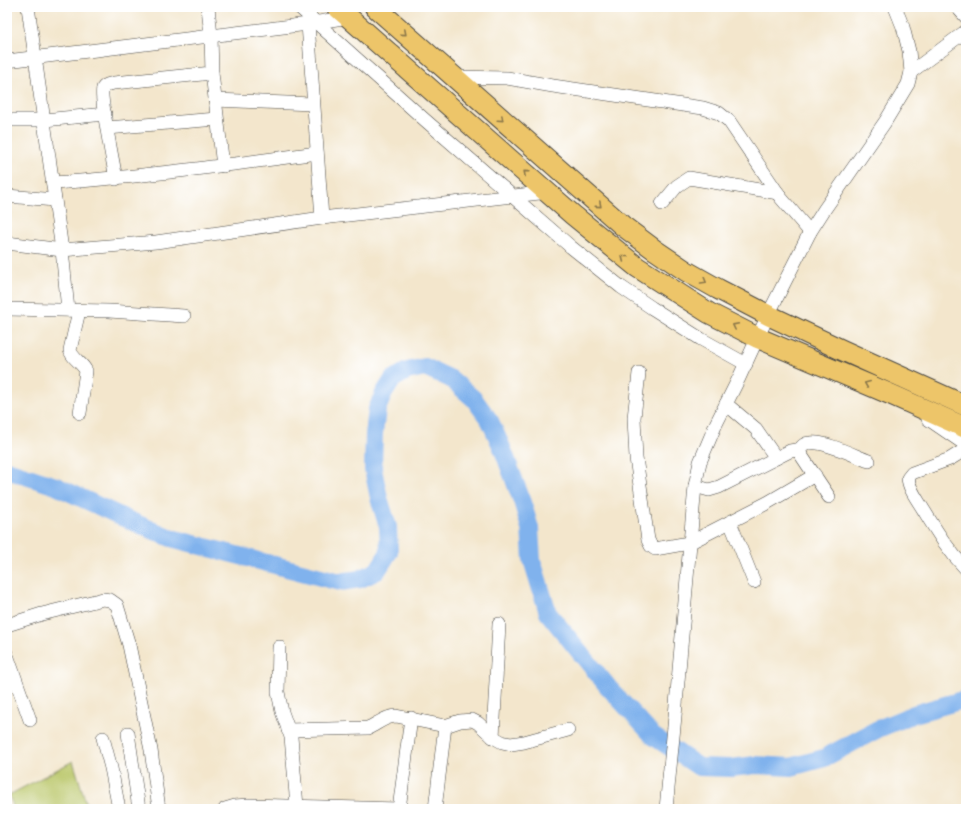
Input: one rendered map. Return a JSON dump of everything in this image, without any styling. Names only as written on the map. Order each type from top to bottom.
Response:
[{"type":"highway","points":[[374,7],[623,226],[655,250],[718,289],[768,315],[966,406]]},
{"type":"highway","points":[[342,12],[608,244],[637,267],[709,313],[758,338],[966,428]]},
{"type":"street","points":[[28,7],[62,250],[74,310],[70,350],[71,355],[83,365],[86,371],[80,413]]},
{"type":"street","points":[[208,7],[211,36],[212,73],[222,166]]},
{"type":"street","points":[[299,7],[313,24],[571,247],[621,287],[701,339],[746,364]]},
{"type":"street","points":[[666,809],[689,543],[695,486],[700,462],[768,315],[810,232],[885,122],[908,84],[911,72],[909,51],[903,27],[895,7]]},
{"type":"street","points":[[957,7],[966,17]]},
{"type":"street","points":[[7,61],[34,56],[313,24],[342,12]]},
{"type":"street","points":[[313,24],[313,104],[322,218]]},
{"type":"street","points":[[911,72],[966,30]]},
{"type":"street","points":[[116,179],[104,114],[102,94],[103,88],[106,85],[212,73]]},
{"type":"street","points":[[454,77],[508,78],[703,108],[719,113],[729,121],[778,193],[810,232]]},
{"type":"street","points":[[215,100],[313,104]]},
{"type":"street","points":[[7,120],[44,120],[104,114]]},
{"type":"street","points":[[107,128],[217,119]]},
{"type":"street","points":[[53,183],[116,179],[222,166],[317,152]]},
{"type":"street","points":[[662,204],[677,186],[689,178],[778,193]]},
{"type":"street","points":[[7,243],[62,250],[156,242],[322,218],[548,192]]},
{"type":"street","points":[[7,196],[55,200]]},
{"type":"street","points":[[7,309],[74,310],[184,316]]},
{"type":"street","points":[[639,373],[634,418],[636,458],[648,540],[651,546],[655,549],[689,543],[815,475]]},
{"type":"street","points":[[890,394],[966,445]]},
{"type":"street","points":[[726,404],[756,429],[776,458]]},
{"type":"street","points":[[799,452],[801,447],[806,444],[818,443],[869,461]]},
{"type":"street","points":[[966,449],[950,460],[912,473],[908,478],[914,494],[943,542],[966,569]]},
{"type":"street","points":[[695,486],[709,490],[719,487],[790,451],[796,450],[799,452],[829,497]]},
{"type":"street","points":[[730,522],[754,582]]},
{"type":"street","points":[[7,625],[42,614],[103,599],[110,600],[117,605],[129,645],[151,750],[158,809]]},
{"type":"street","points":[[493,737],[499,624]]},
{"type":"street","points":[[279,647],[278,692],[293,753],[297,806]]},
{"type":"street","points":[[7,655],[30,720]]},
{"type":"street","points":[[288,730],[360,728],[377,725],[392,716],[411,718],[445,726],[460,721],[472,720],[478,723],[493,737],[502,742],[511,744],[568,730]]},
{"type":"street","points":[[225,809],[235,806],[248,805],[399,809],[411,718]]},
{"type":"street","points":[[434,809],[445,726]]},
{"type":"street","points":[[128,733],[139,809]]},
{"type":"street","points":[[103,738],[112,768],[119,809]]},
{"type":"green space","points":[[73,761],[88,809],[14,809],[9,795]]},
{"type":"waterway","points":[[7,470],[56,486],[171,538],[340,582],[360,579],[377,571],[389,552],[388,527],[379,498],[373,469],[374,434],[377,409],[384,393],[393,379],[407,371],[425,367],[451,379],[474,399],[490,421],[503,450],[522,501],[530,528],[532,560],[548,613],[609,688],[653,736],[699,767],[731,768],[755,765],[791,767],[824,758],[878,729],[914,714],[966,699]]}]
